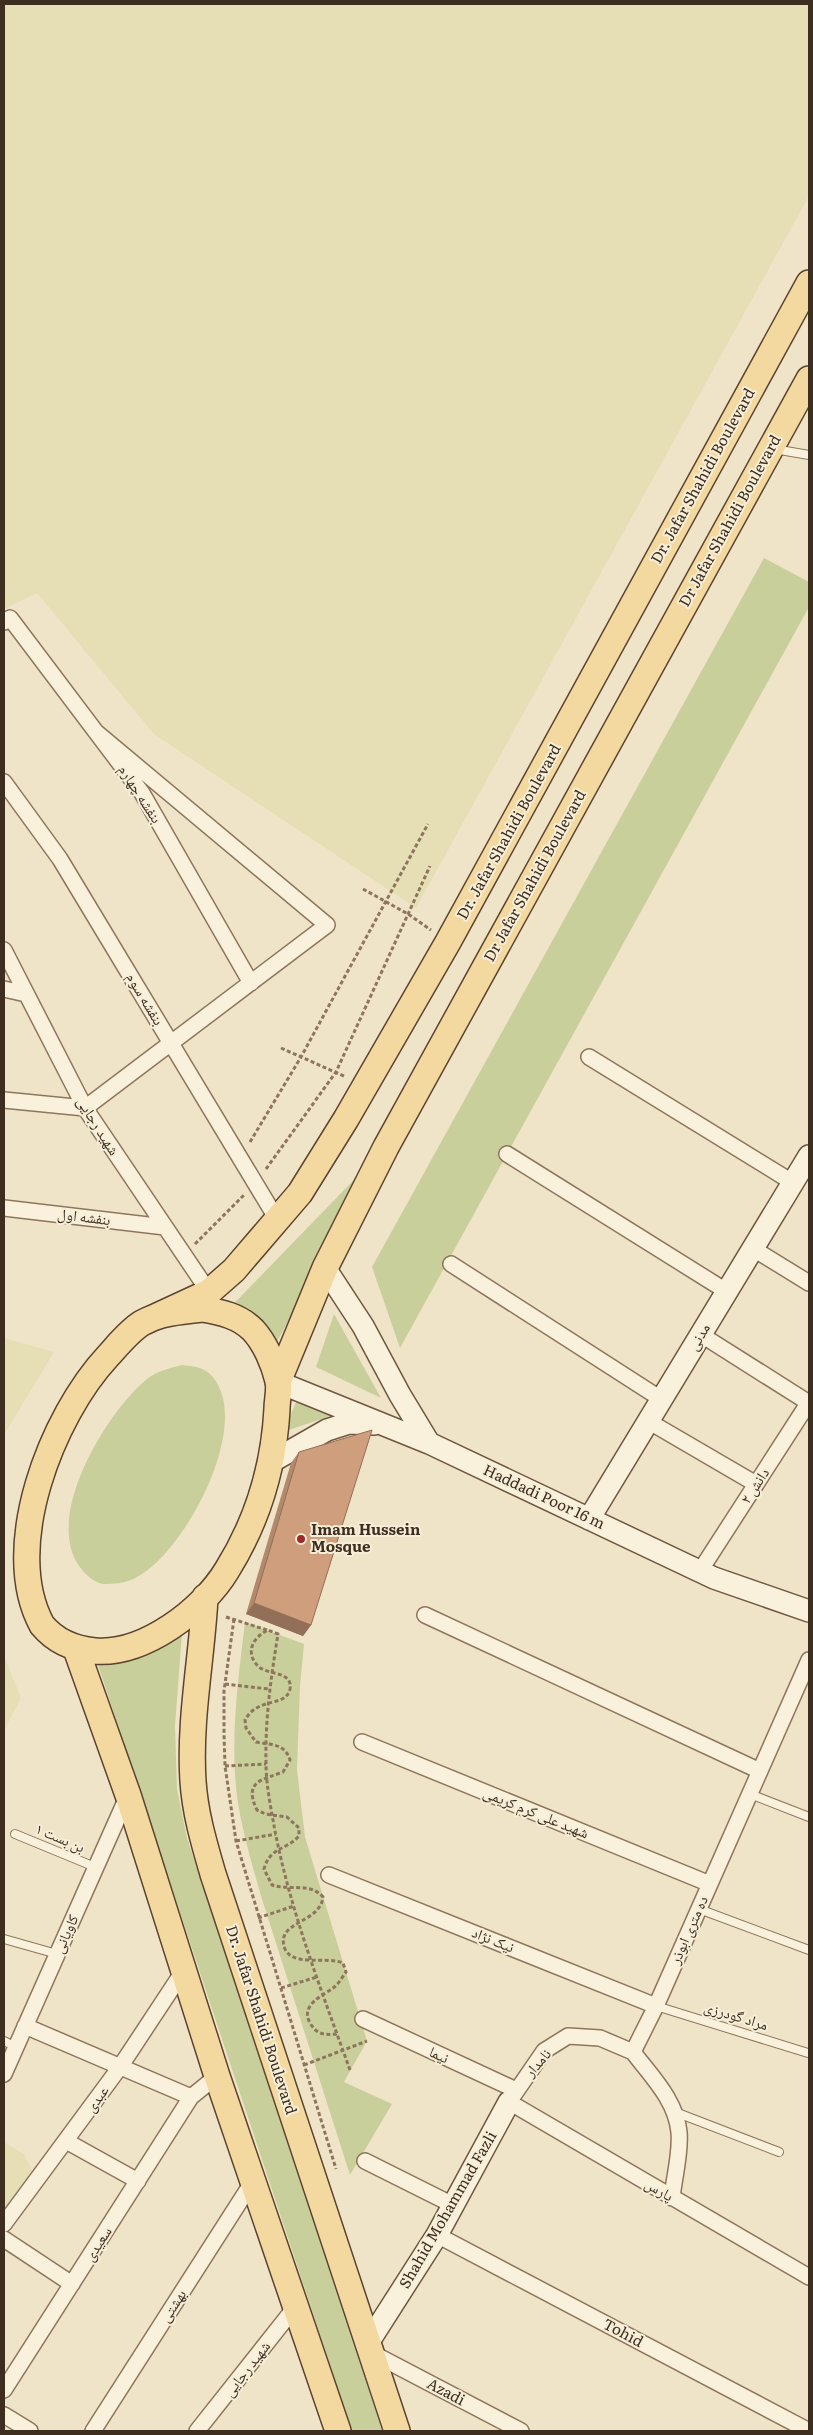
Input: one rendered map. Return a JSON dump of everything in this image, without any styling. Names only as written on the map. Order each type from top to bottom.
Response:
[{"type":"main road","name":"Dr. Jafar Shahidi Boulevard","points":[[142,1323],[209,1292],[234,1270],[278,1221],[300,1193],[346,1120],[448,942],[809,283]]},
{"type":"main road","name":"Dr Jafar Shahidi Boulevard","points":[[278,1382],[325,1268],[386,1147],[769,449],[808,385]]},
{"type":"main road","points":[[202,1309],[220,1312],[239,1319],[252,1330],[263,1343],[278,1382],[271,1462],[260,1498],[242,1543],[205,1605],[188,1614],[154,1638],[108,1652],[76,1650],[51,1635],[34,1615],[24,1585],[19,1563],[20,1531],[23,1512],[27,1494],[40,1459],[56,1427],[96,1368],[142,1323],[174,1312],[202,1309]]},
{"type":"main road","name":"Dr. Jafar Shahidi Boulevard","points":[[205,1605],[192,1749],[193,1781],[198,1821],[213,1874],[397,2431]]},
{"type":"main road","points":[[76,1650],[128,1794],[217,2076],[338,2431]]},
{"type":"street","name":"بنفشه چهارم","points":[[7,620],[142,793],[251,983]]},
{"type":"street","points":[[4,1100],[85,1108],[327,925],[96,732]]},
{"type":"street","name":"بنفشه سوم","points":[[4,782],[60,860],[278,1221]]},
{"type":"street","name":"شهید رجایی","points":[[4,950],[85,1108],[209,1292]]},
{"type":"street","points":[[4,989],[26,994]]},
{"type":"street","points":[[589,1057],[803,1171]]},
{"type":"street","points":[[507,1154],[726,1291]]},
{"type":"street","name":"مدنی","points":[[589,1519],[752,1248],[803,1171]]},
{"type":"street","name":"بنفشه اول","points":[[4,1208],[165,1227]]},
{"type":"street","points":[[752,1248],[809,1283]]},
{"type":"street","points":[[451,1264],[661,1399]]},
{"type":"street","points":[[325,1268],[363,1326],[400,1395],[429,1443]]},
{"type":"street","points":[[700,1334],[809,1403]]},
{"type":"street","name":"Haddadi Poor 16 m","points":[[278,1382],[429,1443],[700,1571],[809,1611]]},
{"type":"street","name":"دانش ۲","points":[[700,1571],[809,1403]]},
{"type":"street","points":[[648,1421],[756,1484]]},
{"type":"street","points":[[271,1462],[327,1430],[349,1423],[384,1424]]},
{"type":"street","points":[[425,1615],[760,1771]]},
{"type":"street","name":"ده متری ابوذر","points":[[632,2052],[656,2006],[760,1771],[805,1679],[809,1660]]},
{"type":"street","name":"شهید علی کرم کریمی","points":[[362,1742],[710,1884]]},
{"type":"street","name":"کاویانی","points":[[4,2074],[10,2044],[25,2026],[128,1794]]},
{"type":"street","name":"نیک نژاد","points":[[330,1874],[656,2006]]},
{"type":"street","name":"عبدی","points":[[4,2224],[120,2067],[184,1970]]},
{"type":"street","name":"نیما","points":[[363,2019],[512,2096]]},
{"type":"street","points":[[25,2026],[191,2097]]},
{"type":"street","name":"نامدار","points":[[512,2096],[544,2051],[568,2036],[600,2038],[632,2052]]},
{"type":"street","points":[[632,2052],[665,2094],[675,2112],[679,2133],[672,2198]]},
{"type":"street","name":"سعیدی","points":[[4,2390],[191,2097],[217,2076]]},
{"type":"street","name":"پارس","points":[[512,2096],[672,2198],[809,2277]]},
{"type":"street","name":"Shahid Mohammad Fazli","points":[[370,2348],[437,2235],[512,2096]]},
{"type":"street","points":[[66,2141],[138,2181]]},
{"type":"street","points":[[365,2161],[453,2205]]},
{"type":"street","name":"بهشتی","points":[[93,2431],[253,2181]]},
{"type":"street","name":"Tohid","points":[[437,2235],[809,2431]]},
{"type":"street","points":[[4,2239],[72,2284]]},
{"type":"street","name":"شهید رجایی","points":[[197,2431],[296,2306]]},
{"type":"street","name":"Azadi","points":[[370,2348],[520,2431]]},
{"type":"street","points":[[4,2415],[30,2431]]},
{"type":"lane","points":[[769,449],[809,454]]},
{"type":"lane","points":[[750,1794],[809,1817]]},
{"type":"lane","name":"بن بست ۱","points":[[14,1834],[95,1867]]},
{"type":"lane","points":[[699,1909],[809,1950]]},
{"type":"lane","points":[[4,1939],[57,1954]]},
{"type":"lane","name":"مراد گودرزی","points":[[656,2006],[808,2053]]},
{"type":"lane","points":[[675,2112],[779,2152]]},
{"type":"path","points":[[241,1158],[301,1057],[428,824]]},
{"type":"path","points":[[184,1255],[256,1183],[336,1072],[430,866]]},
{"type":"path","points":[[363,888],[408,914],[448,942]]},
{"type":"path","points":[[281,1048],[336,1072],[364,1087]]},
{"type":"path","points":[[205,1605],[234,1619],[278,1634],[269,1689],[266,1744],[266,1764],[272,1816],[278,1848],[294,1906],[350,2070]]},
{"type":"path","points":[[234,1619],[225,1684],[225,1766],[236,1841],[336,2170]]},
{"type":"path","points":[[268,1630],[258,1635],[252,1650],[254,1660],[260,1668],[286,1678],[290,1684],[290,1692],[285,1698],[256,1706],[245,1720],[250,1735],[256,1742],[281,1747],[288,1752],[290,1760],[283,1772],[267,1776],[255,1784],[252,1796],[257,1810],[272,1816],[287,1817],[299,1828],[299,1836],[293,1842],[278,1848],[270,1855],[264,1870],[272,1885],[289,1888],[309,1888],[317,1890],[323,1897],[322,1905],[318,1911],[286,1932],[284,1941],[286,1950],[292,1957],[302,1960],[333,1959],[343,1963],[346,1972],[338,1983],[313,2001],[309,2010],[308,2020],[313,2029],[322,2035],[337,2034]]},
{"type":"path","points":[[225,1684],[269,1689]]},
{"type":"path","points":[[225,1766],[266,1764]]},
{"type":"path","points":[[236,1841],[276,1834]]},
{"type":"path","points":[[258,1918],[294,1906]]},
{"type":"path","points":[[281,1988],[317,1977]]},
{"type":"path","points":[[279,2074],[367,2041]]},
{"type":"shaded area","points":[[4,4],[809,4],[809,196],[416,908],[154,734],[37,593],[4,609]]},
{"type":"shaded area","points":[[4,1338],[54,1352],[4,1435]]},
{"type":"shaded area","points":[[4,1656],[21,1698],[4,1730]]},
{"type":"shaded area","points":[[4,2142],[24,2154],[33,2172],[4,2210]]},
{"type":"green space","points":[[764,558],[809,582],[809,607],[400,1348],[372,1267]]},
{"type":"green space","points":[[376,1157],[271,1353],[219,1319]]},
{"type":"green space","points":[[334,1314],[381,1398],[316,1367]]},
{"type":"green space","points":[[182,1365],[197,1367],[210,1374],[222,1395],[225,1423],[219,1454],[208,1486],[191,1518],[172,1545],[151,1567],[128,1581],[111,1584],[99,1583],[83,1571],[71,1550],[69,1525],[73,1498],[83,1469],[97,1442],[131,1395],[151,1376]]},
{"type":"green space","points":[[298,1398],[336,1414],[283,1432]]},
{"type":"green space","points":[[183,1619],[175,1726],[177,1789],[187,1838],[382,2431],[352,2431],[91,1644],[117,1643]]},
{"type":"green space","points":[[245,1622],[304,1644],[300,1686],[297,1770],[305,1837],[367,2041],[344,2082],[392,2104],[350,2175],[261,1896],[241,1820],[236,1789],[234,1736]]},
{"type":"building","name":"Imam Hussein Mosque","points":[[372,1430],[311,1625],[254,1603],[299,1452]]},
{"type":"place","name":"Imam Hussein Mosque","points":[[301,1539]]}]
